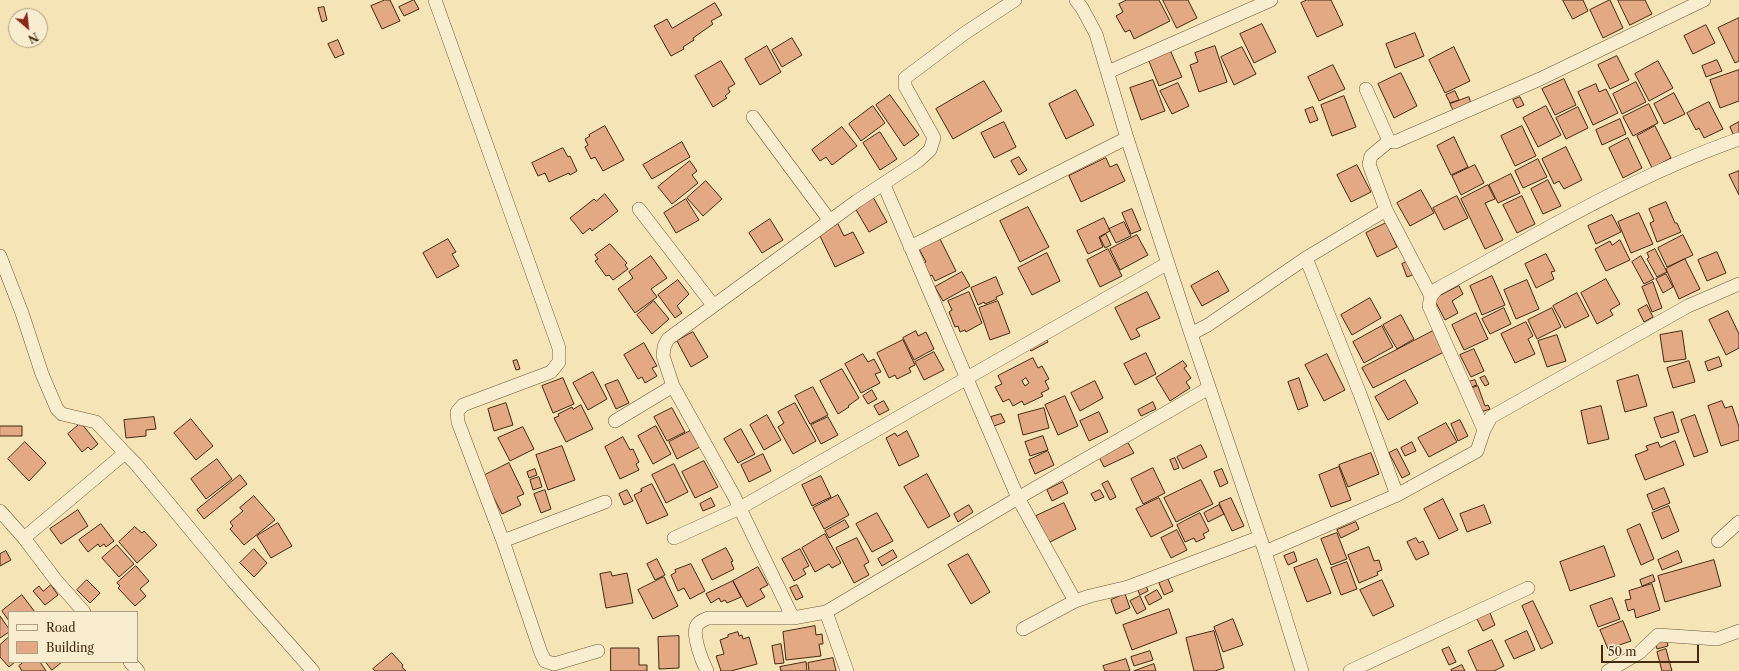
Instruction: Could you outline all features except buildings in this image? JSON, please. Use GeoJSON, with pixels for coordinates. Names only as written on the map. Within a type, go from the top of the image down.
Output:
{"type":"FeatureCollection","features":[{"type":"Feature","properties":{"kind":"street"},"geometry":{"type":"LineString","coordinates":[[435,0],[559,348],[559,362],[550,372],[463,405],[457,412],[458,422],[503,541],[545,661],[554,664],[598,651]]}},
{"type":"Feature","properties":{"kind":"street"},"geometry":{"type":"LineString","coordinates":[[793,618],[740,508],[673,386],[663,356],[664,347],[668,339],[713,305],[830,221],[918,161],[930,150],[934,138],[905,86],[905,78],[965,33],[1015,0]]}},
{"type":"Feature","properties":{"kind":"street"},"geometry":{"type":"LineString","coordinates":[[1076,0],[1096,34],[1127,138],[1191,334],[1265,552],[1302,671]]}},
{"type":"Feature","properties":{"kind":"street"},"geometry":{"type":"LineString","coordinates":[[1108,72],[1271,0]]}},
{"type":"Feature","properties":{"kind":"street"},"geometry":{"type":"LineString","coordinates":[[1484,430],[1429,306],[1430,296],[1386,210],[1369,164],[1371,156],[1389,141],[1395,142],[1540,79],[1704,0]]}},
{"type":"Feature","properties":{"kind":"street"},"geometry":{"type":"LineString","coordinates":[[1366,89],[1389,141]]}},
{"type":"Feature","properties":{"kind":"street"},"geometry":{"type":"LineString","coordinates":[[753,117],[830,221]]}},
{"type":"Feature","properties":{"kind":"street"},"geometry":{"type":"LineString","coordinates":[[910,247],[1127,138]]}},
{"type":"Feature","properties":{"kind":"street"},"geometry":{"type":"LineString","coordinates":[[1430,296],[1437,289],[1609,194],[1708,150],[1739,139]]}},
{"type":"Feature","properties":{"kind":"street"},"geometry":{"type":"LineString","coordinates":[[884,185],[965,378],[1018,498],[1075,601]]}},
{"type":"Feature","properties":{"kind":"street"},"geometry":{"type":"LineString","coordinates":[[639,209],[713,305]]}},
{"type":"Feature","properties":{"kind":"street"},"geometry":{"type":"LineString","coordinates":[[1191,334],[1208,325],[1306,258],[1386,210]]}},
{"type":"Feature","properties":{"kind":"street"},"geometry":{"type":"LineString","coordinates":[[0,256],[22,313],[42,374],[57,409],[62,414],[96,422],[125,453],[233,581],[313,671]]}},
{"type":"Feature","properties":{"kind":"street"},"geometry":{"type":"LineString","coordinates":[[1306,258],[1360,394],[1397,495]]}},
{"type":"Feature","properties":{"kind":"street"},"geometry":{"type":"LineString","coordinates":[[674,538],[740,508],[1168,263]]}},
{"type":"Feature","properties":{"kind":"street"},"geometry":{"type":"LineString","coordinates":[[1265,552],[1397,495],[1477,451],[1484,430],[1492,417],[1688,306],[1739,284]]}},
{"type":"Feature","properties":{"kind":"street"},"geometry":{"type":"LineString","coordinates":[[615,421],[673,386]]}},
{"type":"Feature","properties":{"kind":"street"},"geometry":{"type":"LineString","coordinates":[[707,671],[696,636],[696,627],[701,620],[708,618],[793,618],[826,612],[1018,498],[1209,388]]}},
{"type":"Feature","properties":{"kind":"street"},"geometry":{"type":"LineString","coordinates":[[24,538],[125,453]]}},
{"type":"Feature","properties":{"kind":"street"},"geometry":{"type":"LineString","coordinates":[[503,541],[605,502]]}},
{"type":"Feature","properties":{"kind":"street"},"geometry":{"type":"LineString","coordinates":[[0,510],[24,538],[55,580],[83,611]]}},
{"type":"Feature","properties":{"kind":"street"},"geometry":{"type":"LineString","coordinates":[[1718,541],[1739,522]]}},
{"type":"Feature","properties":{"kind":"street"},"geometry":{"type":"LineString","coordinates":[[1023,629],[1075,601],[1148,580],[1260,537]]}},
{"type":"Feature","properties":{"kind":"street"},"geometry":{"type":"LineString","coordinates":[[1350,671],[1528,588]]}},
{"type":"Feature","properties":{"kind":"street"},"geometry":{"type":"LineString","coordinates":[[826,612],[848,671]]}},
{"type":"Feature","properties":{"kind":"street"},"geometry":{"type":"LineString","coordinates":[[1608,671],[1639,653],[1658,635],[1717,640],[1739,631]]}},
{"type":"Feature","properties":{"kind":"street"},"geometry":{"type":"LineString","coordinates":[[131,663],[138,671]]}}]}
